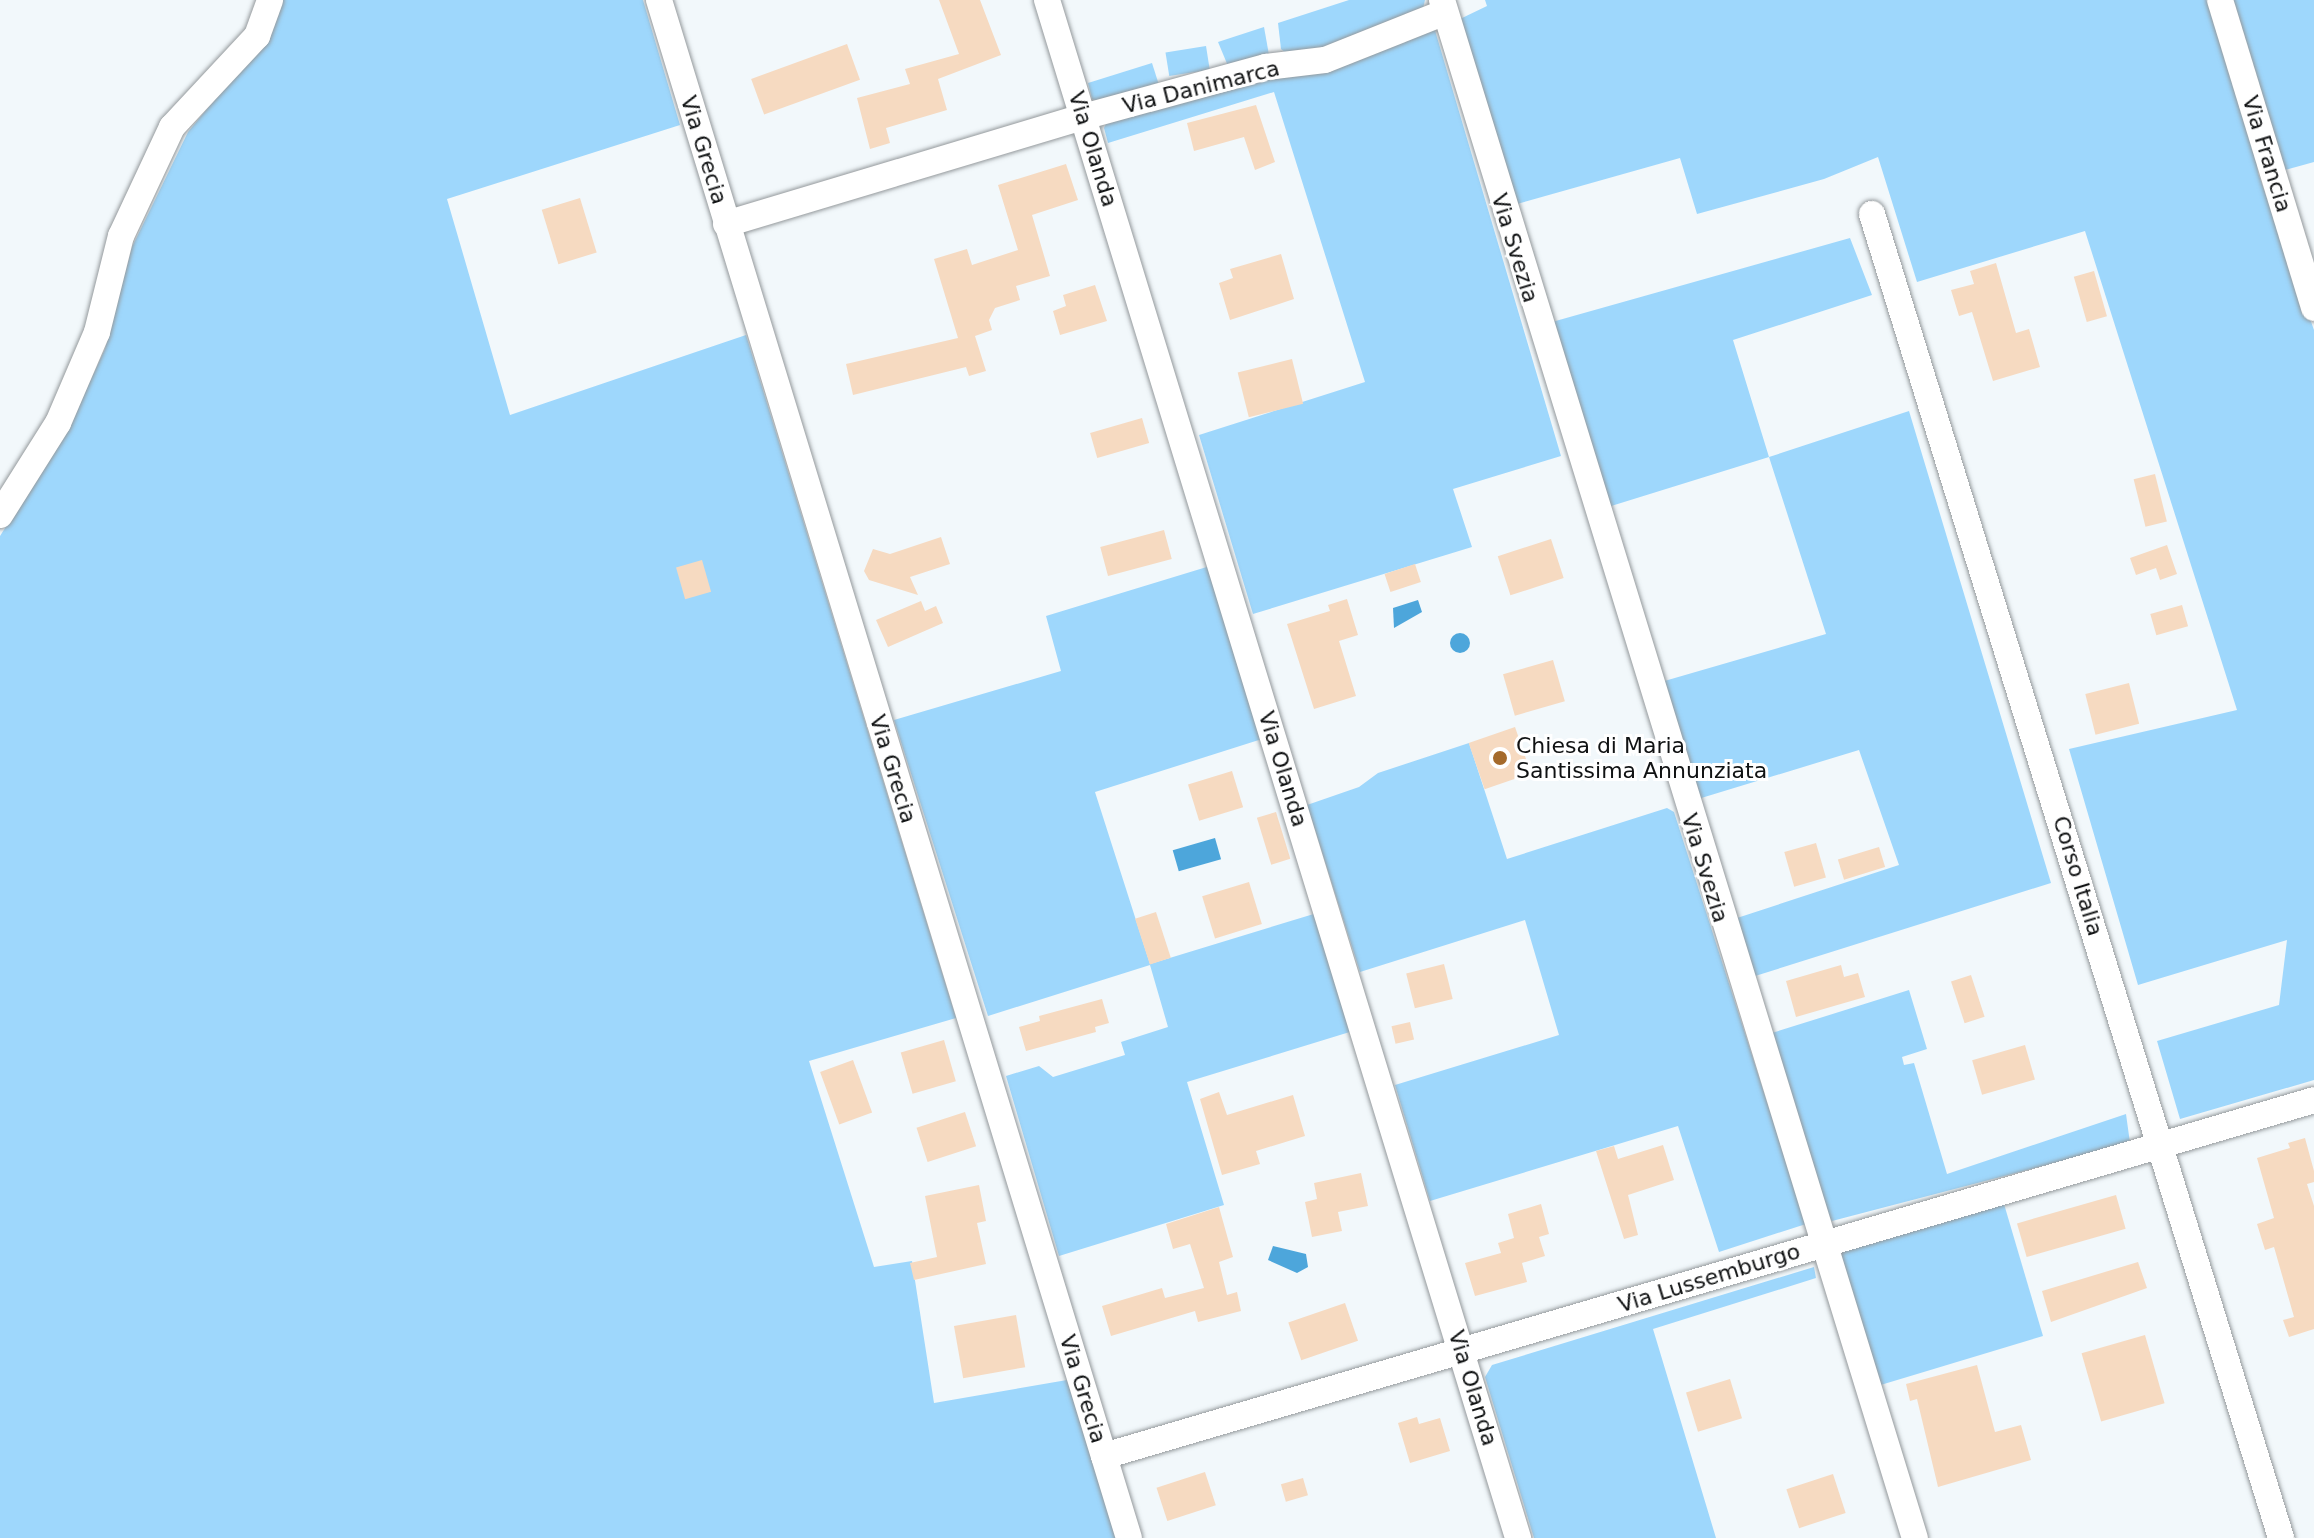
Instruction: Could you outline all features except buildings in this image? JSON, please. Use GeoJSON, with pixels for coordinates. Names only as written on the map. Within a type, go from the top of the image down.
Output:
{"type":"FeatureCollection","features":[{"type":"Feature","properties":{"kind":"street"},"geometry":{"type":"LineString","coordinates":[[0,515],[58,423],[97,332],[121,236],[172,127],[257,36],[270,0]]}},
{"type":"Feature","properties":{"kind":"street","name":"Via Grecia"},"geometry":{"type":"LineString","coordinates":[[659,0],[1129,1538]]}},
{"type":"Feature","properties":{"kind":"street","name":"Via Olanda"},"geometry":{"type":"LineString","coordinates":[[1047,0],[1518,1538]]}},
{"type":"Feature","properties":{"kind":"street","name":"Via Francia"},"geometry":{"type":"LineString","coordinates":[[2220,0],[2314,308]]}},
{"type":"Feature","properties":{"kind":"street","name":"Via Danimarca"},"geometry":{"type":"LineString","coordinates":[[726,224],[1083,117],[1266,67],[1325,60],[1442,6]]}},
{"type":"Feature","properties":{"kind":"street","name":"Via Svezia"},"geometry":{"type":"LineString","coordinates":[[1442,6],[1820,1244],[1915,1538]]}},
{"type":"Feature","properties":{"kind":"street","name":"Corso Italia"},"geometry":{"type":"LineString","coordinates":[[1872,214],[2281,1538]]}},
{"type":"Feature","properties":{"kind":"street","name":"Via Lussemburgo"},"geometry":{"type":"LineString","coordinates":[[1104,1456],[2314,1100]]}},
{"type":"Feature","properties":{"kind":"shaded area"},"geometry":{"type":"Polygon","coordinates":[[[278,0],[643,0],[680,125],[447,199],[510,415],[746,335],[956,1018],[809,1061],[874,1267],[912,1261],[934,1403],[1067,1380],[1116,1538],[0,1538],[0,536],[67,431],[105,349],[132,247],[188,132],[263,41],[278,0]]]}},
{"type":"Feature","properties":{"kind":"shaded area"},"geometry":{"type":"Polygon","coordinates":[[[1349,0],[1425,0],[1423,9],[1363,41],[1287,54],[1281,49],[1278,23],[1349,0]]]}},
{"type":"Feature","properties":{"kind":"shaded area"},"geometry":{"type":"Polygon","coordinates":[[[1485,0],[2212,0],[2256,151],[2258,173],[2314,330],[2314,1080],[2180,1119],[2157,1041],[2279,1005],[2287,940],[2138,985],[2069,749],[2237,710],[2085,231],[1917,282],[1878,157],[1824,179],[1697,214],[1680,158],[1517,204],[1460,19],[1487,6],[1485,0]]]}},
{"type":"Feature","properties":{"kind":"shaded area"},"geometry":{"type":"Polygon","coordinates":[[[2228,0],[2314,0],[2314,162],[2281,171],[2228,0]]]}},
{"type":"Feature","properties":{"kind":"shaded area"},"geometry":{"type":"Polygon","coordinates":[[[1264,27],[1269,55],[1228,66],[1218,42],[1264,27]]]}},
{"type":"Feature","properties":{"kind":"shaded area"},"geometry":{"type":"Polygon","coordinates":[[[1434,27],[1561,456],[1453,489],[1472,547],[1253,614],[1199,435],[1365,382],[1274,92],[1108,143],[1104,128],[1107,121],[1434,27]]]}},
{"type":"Feature","properties":{"kind":"shaded area"},"geometry":{"type":"Polygon","coordinates":[[[1206,46],[1210,70],[1169,76],[1166,52],[1206,46]]]}},
{"type":"Feature","properties":{"kind":"shaded area"},"geometry":{"type":"Polygon","coordinates":[[[1152,63],[1159,85],[1100,102],[1092,99],[1088,83],[1152,63]]]}},
{"type":"Feature","properties":{"kind":"shaded area"},"geometry":{"type":"Polygon","coordinates":[[[1850,238],[1872,295],[1733,340],[1769,457],[1608,507],[1552,322],[1850,238]]]}},
{"type":"Feature","properties":{"kind":"shaded area"},"geometry":{"type":"Polygon","coordinates":[[[1909,411],[2051,883],[1752,977],[1734,919],[1899,865],[1859,750],[1698,799],[1661,682],[1826,634],[1769,457],[1909,411]]]}},
{"type":"Feature","properties":{"kind":"shaded area"},"geometry":{"type":"Polygon","coordinates":[[[1210,566],[1262,739],[1095,792],[1150,964],[1317,913],[1353,1031],[1187,1082],[1224,1205],[1059,1256],[1006,1076],[1039,1066],[1053,1077],[1125,1055],[1121,1042],[1168,1027],[1150,965],[988,1016],[894,720],[1061,671],[1046,616],[1210,566]]]}},
{"type":"Feature","properties":{"kind":"shaded area"},"geometry":{"type":"Polygon","coordinates":[[[1418,600],[1422,612],[1394,628],[1393,608],[1418,600]]]}},
{"type":"Feature","properties":{"kind":"shaded area"},"geometry":{"type":"Polygon","coordinates":[[[1460,633],[1467,636],[1470,643],[1467,650],[1460,653],[1453,650],[1450,643],[1453,636],[1460,633]]]}},
{"type":"Feature","properties":{"kind":"shaded area"},"geometry":{"type":"Polygon","coordinates":[[[1469,743],[1507,859],[1667,808],[1674,812],[1806,1224],[1719,1252],[1678,1126],[1430,1201],[1395,1085],[1559,1035],[1525,920],[1360,972],[1307,805],[1359,787],[1378,773],[1469,743]]]}},
{"type":"Feature","properties":{"kind":"shaded area"},"geometry":{"type":"Polygon","coordinates":[[[1215,838],[1221,859],[1179,871],[1173,850],[1215,838]]]}},
{"type":"Feature","properties":{"kind":"shaded area"},"geometry":{"type":"Polygon","coordinates":[[[1909,990],[1927,1049],[1902,1057],[1904,1065],[1914,1063],[1947,1174],[2126,1114],[2130,1143],[1832,1221],[1825,1214],[1772,1033],[1909,990]]]}},
{"type":"Feature","properties":{"kind":"shaded area"},"geometry":{"type":"Polygon","coordinates":[[[2004,1204],[2043,1336],[1874,1387],[1840,1256],[1843,1251],[2004,1204]]]}},
{"type":"Feature","properties":{"kind":"shaded area"},"geometry":{"type":"Polygon","coordinates":[[[1273,1246],[1306,1254],[1308,1267],[1297,1273],[1268,1260],[1273,1246]]]}},
{"type":"Feature","properties":{"kind":"shaded area"},"geometry":{"type":"Polygon","coordinates":[[[1814,1267],[1816,1278],[1653,1329],[1716,1538],[1534,1538],[1485,1377],[1492,1365],[1814,1267]]]}},
{"type":"Feature","properties":{"kind":"place","name":"Chiesa di Maria Santissima Annunziata"},"geometry":{"type":"Point","coordinates":[1500,758]}}]}
